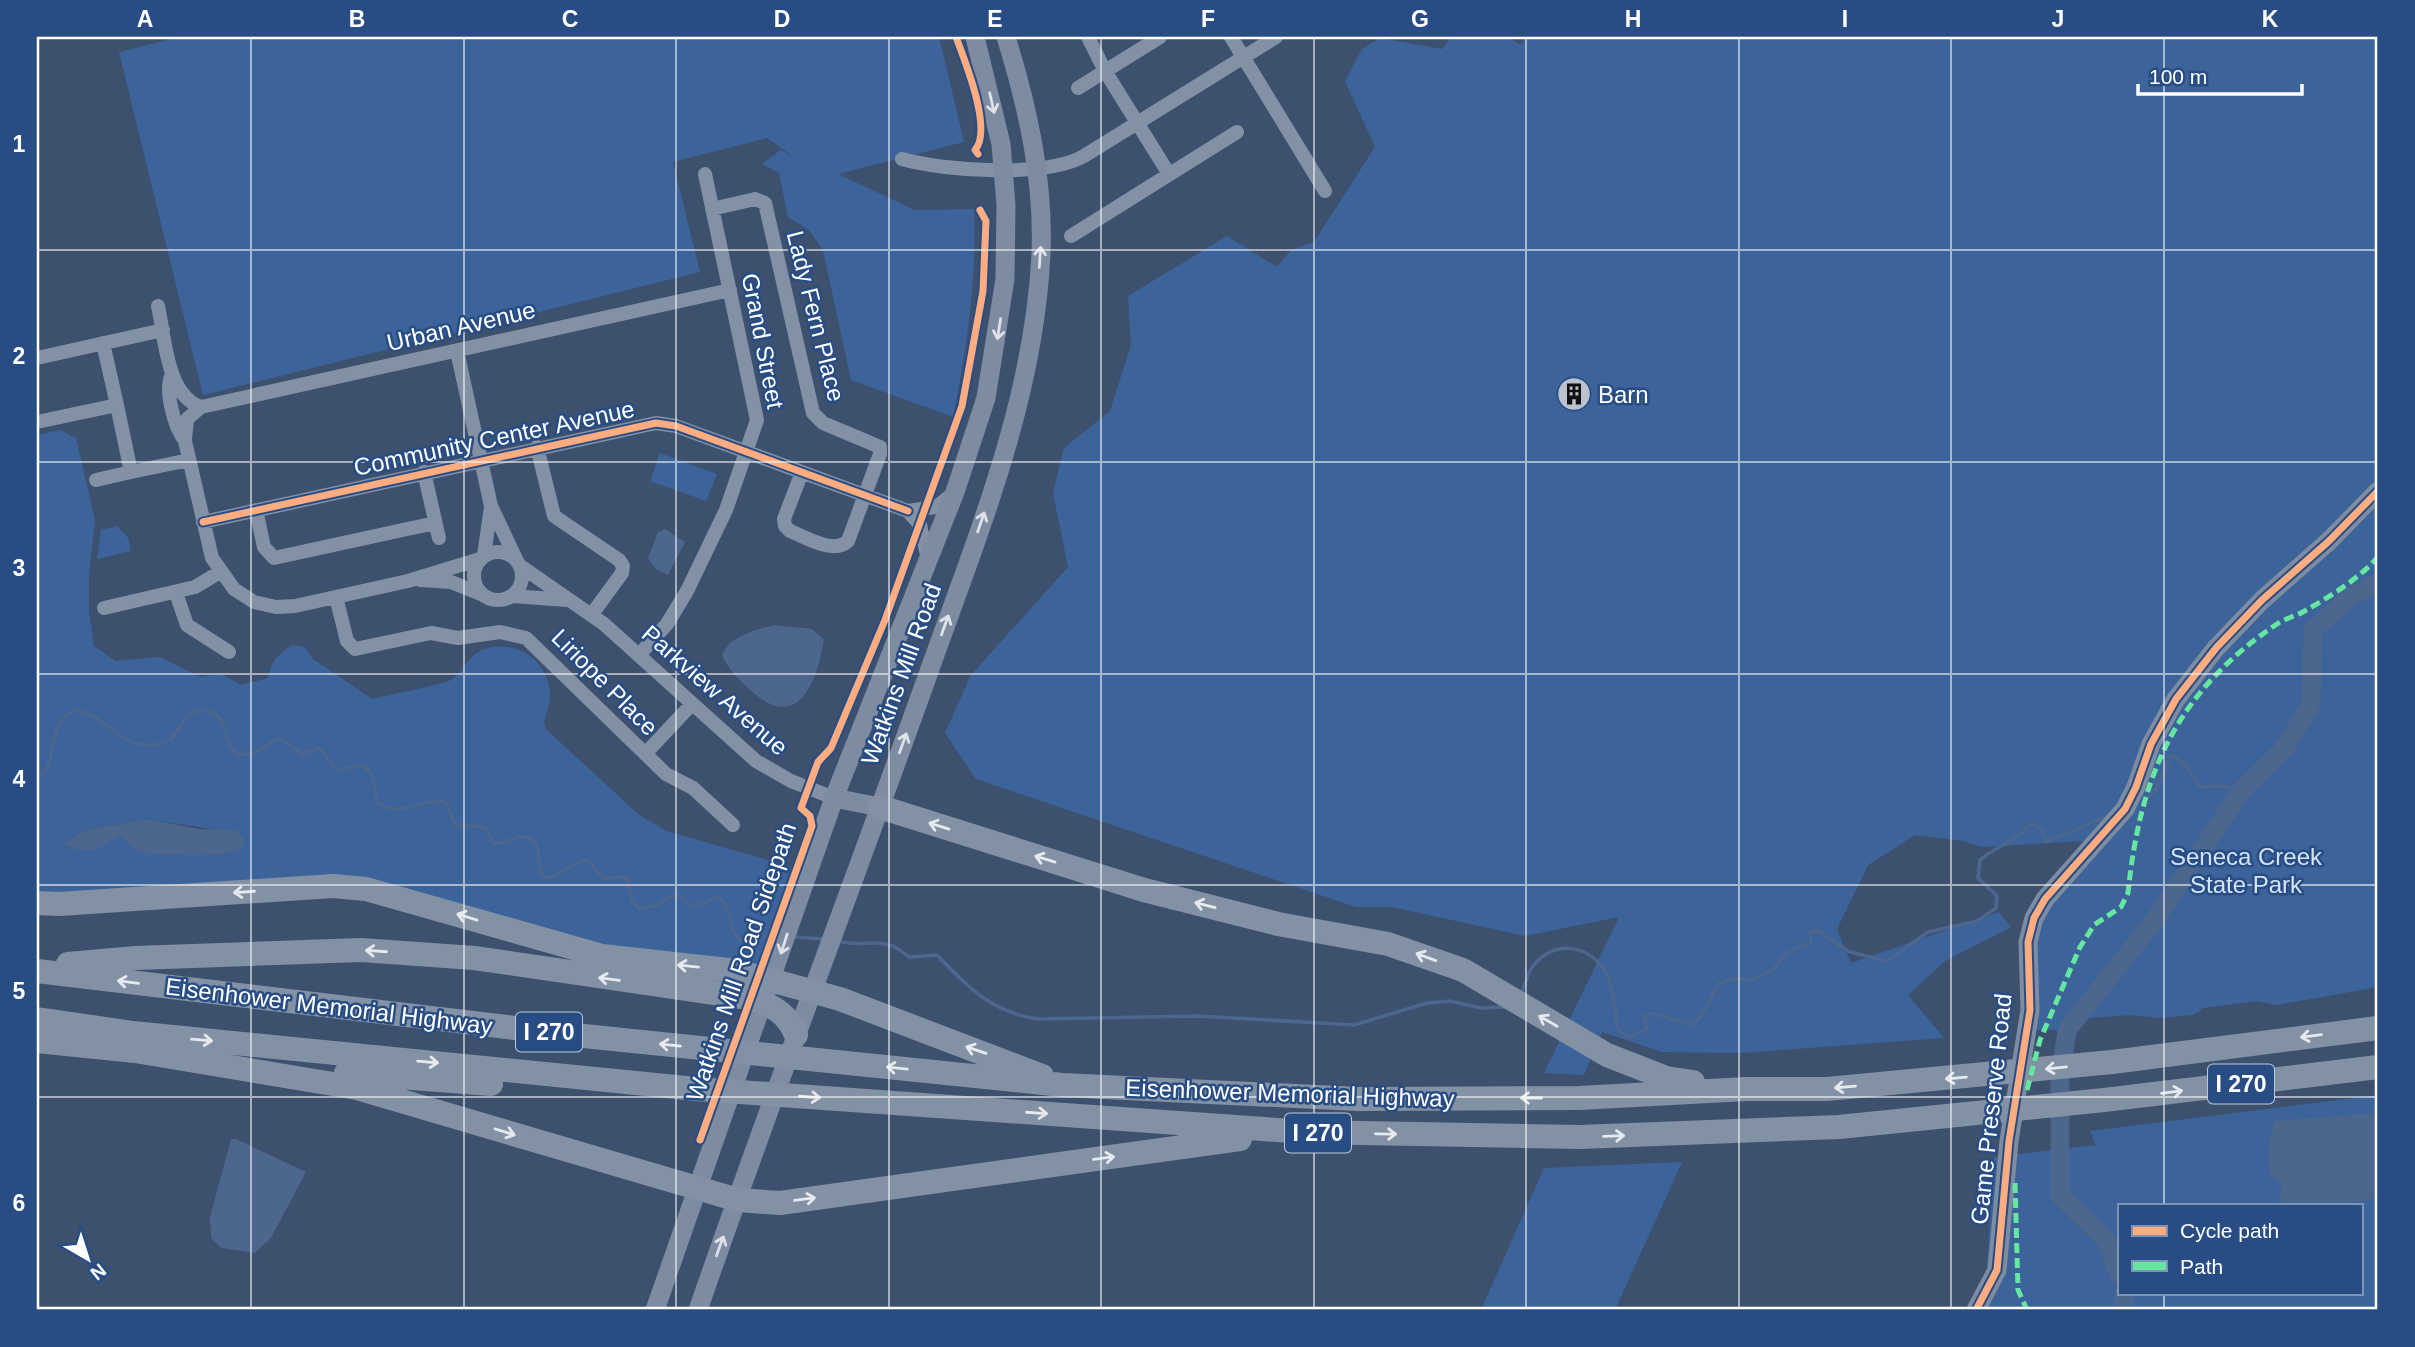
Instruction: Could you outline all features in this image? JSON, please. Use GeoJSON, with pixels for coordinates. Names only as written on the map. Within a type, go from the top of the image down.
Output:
{"type":"FeatureCollection","features":[{"type":"Feature","properties":{"kind":"highway"},"geometry":{"type":"LineString","coordinates":[[880,807],[1144,890],[1278,924],[1388,944],[1463,970],[1607,1055],[1666,1078],[1746,1089]]}},
{"type":"Feature","properties":{"kind":"highway"},"geometry":{"type":"LineString","coordinates":[[37,903],[59,904],[332,886],[366,889],[592,954],[737,971],[840,999],[1015,1063],[1062,1085]]}},
{"type":"Feature","properties":{"kind":"highway"},"geometry":{"type":"LineString","coordinates":[[37,969],[136,958],[361,950],[474,958],[757,1000],[791,1021],[796,1035]]}},
{"type":"Feature","properties":{"kind":"highway","name":"Eisenhower Memorial Highway"},"geometry":{"type":"LineString","coordinates":[[37,969],[574,1035],[1062,1085],[1358,1099],[1580,1098],[1746,1089],[1827,1089],[2112,1062],[2378,1028]]}},
{"type":"Feature","properties":{"kind":"highway","name":"I 270"},"geometry":{"type":"LineString","coordinates":[[37,1019],[133,1033],[696,1089],[1306,1132],[1580,1137],[1839,1127],[2104,1100],[2378,1067]]}},
{"type":"Feature","properties":{"kind":"highway","name":"I 270"},"geometry":{"type":"LineString","coordinates":[[37,1041],[212,1063],[603,1092],[645,1083]]}},
{"type":"Feature","properties":{"kind":"highway"},"geometry":{"type":"LineString","coordinates":[[212,1063],[357,1088],[737,1200],[780,1203],[1227,1140],[1306,1132]]}},
{"type":"Feature","properties":{"kind":"main road","name":"Watkins Mill Road"},"geometry":{"type":"LineString","coordinates":[[655,1310],[714,1140],[757,1000],[956,492],[986,398],[1001,316],[1006,256],[1004,169],[992,104],[975,37]]}},
{"type":"Feature","properties":{"kind":"main road","name":"Watkins Mill Road"},"geometry":{"type":"LineString","coordinates":[[698,1310],[880,807],[1015,421],[1031,342],[1041,255],[1037,168],[1006,37]]}},
{"type":"Feature","properties":{"kind":"main road","name":"Game Preserve Road"},"geometry":{"type":"LineString","coordinates":[[1976,1310],[1997,1270],[2009,1141],[2030,1010],[2028,942],[2034,918],[2045,899],[2125,809],[2151,744],[2176,699],[2216,648],[2262,600],[2329,541],[2378,491]]}},
{"type":"Feature","properties":{"kind":"main road"},"geometry":{"type":"LineString","coordinates":[[834,798],[880,807]]}},
{"type":"Feature","properties":{"kind":"street"},"geometry":{"type":"LineString","coordinates":[[1088,37],[1105,71],[1169,174]]}},
{"type":"Feature","properties":{"kind":"street"},"geometry":{"type":"LineString","coordinates":[[1077,88],[1160,37]]}},
{"type":"Feature","properties":{"kind":"street"},"geometry":{"type":"LineString","coordinates":[[1231,37],[1325,191]]}},
{"type":"Feature","properties":{"kind":"street"},"geometry":{"type":"LineString","coordinates":[[902,159],[927,166],[1004,169],[1037,168],[1078,159],[1276,37]]}},
{"type":"Feature","properties":{"kind":"street"},"geometry":{"type":"LineString","coordinates":[[1071,236],[1237,132]]}},
{"type":"Feature","properties":{"kind":"street","name":"Grand Street"},"geometry":{"type":"LineString","coordinates":[[639,655],[667,624],[680,603],[719,525],[756,426],[757,413],[705,174]]}},
{"type":"Feature","properties":{"kind":"street","name":"Lady Fern Place"},"geometry":{"type":"LineString","coordinates":[[712,209],[755,199],[766,206],[813,413],[823,423],[874,442],[881,450],[865,495]]}},
{"type":"Feature","properties":{"kind":"street","name":"Urban Avenue"},"geometry":{"type":"LineString","coordinates":[[201,407],[730,290]]}},
{"type":"Feature","properties":{"kind":"street"},"geometry":{"type":"LineString","coordinates":[[158,306],[173,372],[184,397],[201,407],[185,424],[185,441],[208,547],[220,572],[239,594],[265,606],[286,607],[408,581],[504,552],[517,562]]}},
{"type":"Feature","properties":{"kind":"street"},"geometry":{"type":"LineString","coordinates":[[37,358],[163,330]]}},
{"type":"Feature","properties":{"kind":"street"},"geometry":{"type":"LineString","coordinates":[[103,343],[131,472]]}},
{"type":"Feature","properties":{"kind":"street"},"geometry":{"type":"LineString","coordinates":[[408,581],[451,582],[493,600],[512,596],[520,585],[517,562],[491,506],[457,351]]}},
{"type":"Feature","properties":{"kind":"street"},"geometry":{"type":"LineString","coordinates":[[173,372],[169,388],[178,428],[185,441]]}},
{"type":"Feature","properties":{"kind":"street"},"geometry":{"type":"LineString","coordinates":[[37,422],[117,405]]}},
{"type":"Feature","properties":{"kind":"street","name":"Community Center Avenue"},"geometry":{"type":"LineString","coordinates":[[203,522],[656,423],[676,426],[908,511]]}},
{"type":"Feature","properties":{"kind":"street"},"geometry":{"type":"LineString","coordinates":[[537,447],[554,516],[623,566],[622,573],[592,614]]}},
{"type":"Feature","properties":{"kind":"street"},"geometry":{"type":"LineString","coordinates":[[96,480],[189,460]]}},
{"type":"Feature","properties":{"kind":"street"},"geometry":{"type":"LineString","coordinates":[[424,472],[439,538]]}},
{"type":"Feature","properties":{"kind":"street"},"geometry":{"type":"LineString","coordinates":[[802,472],[785,519],[790,531],[834,547],[842,547],[848,541],[865,495]]}},
{"type":"Feature","properties":{"kind":"street"},"geometry":{"type":"LineString","coordinates":[[908,511],[936,507],[956,492]]}},
{"type":"Feature","properties":{"kind":"street"},"geometry":{"type":"LineString","coordinates":[[481,594],[473,577],[482,557],[491,506]]}},
{"type":"Feature","properties":{"kind":"street"},"geometry":{"type":"LineString","coordinates":[[256,510],[264,547],[274,558],[435,523]]}},
{"type":"Feature","properties":{"kind":"street"},"geometry":{"type":"LineString","coordinates":[[908,511],[920,525],[929,561]]}},
{"type":"Feature","properties":{"kind":"street","name":"Parkview Avenue"},"geometry":{"type":"LineString","coordinates":[[517,562],[592,614],[756,761],[791,781],[834,798]]}},
{"type":"Feature","properties":{"kind":"street"},"geometry":{"type":"LineString","coordinates":[[104,608],[176,593],[202,584],[220,572]]}},
{"type":"Feature","properties":{"kind":"street"},"geometry":{"type":"LineString","coordinates":[[176,593],[187,625],[229,652]]}},
{"type":"Feature","properties":{"kind":"street","name":"Parkview Avenue"},"geometry":{"type":"LineString","coordinates":[[512,596],[548,597],[575,602]]}},
{"type":"Feature","properties":{"kind":"street","name":"Liriope Place"},"geometry":{"type":"LineString","coordinates":[[336,597],[347,641],[355,649],[431,633],[458,638],[500,632],[526,638],[645,754],[672,778],[693,788],[717,820],[733,825]]}},
{"type":"Feature","properties":{"kind":"street"},"geometry":{"type":"LineString","coordinates":[[645,754],[692,704]]}},
{"type":"Feature","properties":{"kind":"green space"},"geometry":{"type":"Polygon","coordinates":[[[180,37],[939,37],[964,142],[838,174],[915,210],[974,209],[970,313],[953,417],[851,380],[823,250],[809,230],[788,217],[779,173],[762,164],[781,150],[794,157],[767,138],[673,162],[700,272],[203,395],[119,52],[180,37]]]}},
{"type":"Feature","properties":{"kind":"green space","name":"Seneca Creek State Park"},"geometry":{"type":"Polygon","coordinates":[[[1452,37],[1509,37],[1520,45],[1527,37],[2378,37],[2378,987],[2276,1005],[2256,1001],[2203,1008],[2193,1015],[2159,1018],[2131,1015],[2076,1019],[2067,1030],[2034,1030],[2036,959],[2041,924],[2056,893],[2103,840],[1981,847],[1964,841],[1915,835],[1868,865],[1837,929],[1851,963],[1999,912],[2011,927],[1945,961],[1908,995],[1944,1038],[1741,1053],[1662,1052],[1602,1032],[1584,1075],[1544,1073],[1619,917],[1525,936],[1392,907],[1356,907],[976,779],[945,733],[971,675],[1068,567],[1053,493],[1064,448],[1110,411],[1131,345],[1128,296],[1227,236],[1277,267],[1291,250],[1314,242],[1375,147],[1345,81],[1362,49],[1380,38],[1442,49],[1452,37]]]}},
{"type":"Feature","properties":{"kind":"green space"},"geometry":{"type":"Polygon","coordinates":[[[60,430],[76,438],[95,520],[89,575],[89,611],[94,646],[115,661],[160,657],[200,677],[221,674],[241,685],[268,678],[276,658],[293,645],[305,647],[313,659],[372,699],[446,682],[456,676],[472,657],[482,650],[494,647],[516,649],[535,660],[547,679],[550,695],[544,723],[547,730],[638,814],[666,831],[792,867],[756,969],[613,952],[398,890],[37,897],[37,435],[60,430]],[[147,819],[86,830],[64,842],[69,847],[117,834],[192,854],[226,854],[212,829],[147,819]]]}},
{"type":"Feature","properties":{"kind":"green space"},"geometry":{"type":"Polygon","coordinates":[[[660,453],[717,474],[706,501],[650,481],[660,453]]]}},
{"type":"Feature","properties":{"kind":"green space"},"geometry":{"type":"Polygon","coordinates":[[[117,526],[128,538],[131,551],[97,559],[101,530],[117,526]]]}},
{"type":"Feature","properties":{"kind":"green space"},"geometry":{"type":"Polygon","coordinates":[[[2378,1095],[2378,1310],[1968,1310],[1986,1281],[1994,1157],[2096,1145],[2090,1131],[2378,1095]]]}},
{"type":"Feature","properties":{"kind":"green space"},"geometry":{"type":"Polygon","coordinates":[[[1682,1162],[1615,1310],[1481,1310],[1544,1168],[1682,1162]]]}},
{"type":"Feature","properties":{"kind":"shaded area"},"geometry":{"type":"Polygon","coordinates":[[[665,529],[685,542],[668,575],[657,570],[648,558],[658,532],[665,529]]]}},
{"type":"Feature","properties":{"kind":"shaded area"},"geometry":{"type":"Polygon","coordinates":[[[775,625],[812,629],[824,640],[816,673],[802,698],[792,705],[780,707],[766,702],[749,689],[737,678],[722,655],[737,638],[775,625]]]}},
{"type":"Feature","properties":{"kind":"shaded area"},"geometry":{"type":"Polygon","coordinates":[[[147,819],[199,829],[237,830],[244,840],[244,845],[226,853],[194,855],[138,852],[119,835],[97,850],[78,850],[65,845],[64,842],[86,830],[147,819]]]}},
{"type":"Feature","properties":{"kind":"shaded area"},"geometry":{"type":"Polygon","coordinates":[[[2378,1113],[2378,1198],[2346,1204],[2286,1204],[2278,1201],[2283,1185],[2269,1173],[2269,1141],[2274,1121],[2378,1113]]]}},
{"type":"Feature","properties":{"kind":"shaded area"},"geometry":{"type":"Polygon","coordinates":[[[231,1139],[306,1172],[271,1238],[255,1253],[221,1248],[211,1238],[210,1217],[231,1139]]]}},
{"type":"Feature","properties":{"kind":"waterway"},"geometry":{"type":"LineString","coordinates":[[2118,1271],[2106,1240],[2060,1195],[2060,1079],[2067,1030],[2154,921],[2242,790],[2284,749],[2311,704],[2313,630],[2349,598],[2378,582]]}},
{"type":"Feature","properties":{"kind":"waterway"},"geometry":{"type":"LineString","coordinates":[[37,777],[49,764],[58,727],[74,710],[100,720],[120,735],[141,745],[154,745],[171,740],[190,714],[208,711],[220,719],[233,751],[239,755],[256,752],[279,738],[302,754],[319,748],[337,770],[355,766],[366,768],[372,776],[378,803],[386,807],[402,809],[442,801],[447,804],[455,825],[485,827],[493,843],[527,837],[537,848],[544,877],[556,875],[578,863],[589,861],[603,878],[626,877],[632,900],[639,909],[657,905],[673,895],[682,897],[692,907],[718,897],[723,901],[734,932],[741,940],[778,935]]}},
{"type":"Feature","properties":{"kind":"waterway"},"geometry":{"type":"LineString","coordinates":[[2148,797],[2155,791],[2171,755],[2185,764],[2200,787],[2222,786],[2242,790]]}},
{"type":"Feature","properties":{"kind":"waterway"},"geometry":{"type":"LineString","coordinates":[[1520,994],[1531,969],[1539,959],[1549,952],[1571,949],[1582,951],[1601,966],[1608,977],[1618,1030],[1629,1037],[1648,1028],[1644,1017],[1651,1013],[1691,1025],[1700,1018],[1719,983],[1735,978],[1750,980],[1773,970],[1786,953],[1811,942],[1810,932],[1816,930],[1850,952],[1887,961],[1928,932],[1977,921],[1996,908],[1997,896],[1978,878],[1980,860],[2019,835],[2030,824],[2041,828],[2047,842],[2107,816]]}},
{"type":"Feature","properties":{"kind":"waterway"},"geometry":{"type":"LineString","coordinates":[[793,937],[823,939]]}},
{"type":"Feature","properties":{"kind":"waterway"},"geometry":{"type":"LineString","coordinates":[[837,941],[891,945],[909,957],[937,955],[970,988],[994,1005],[1038,1019],[1199,1016],[1354,1025],[1427,1003],[1450,1001],[1481,1008],[1504,1007]]}},
{"type":"Feature","properties":{"kind":"waterway"},"geometry":{"type":"LineString","coordinates":[[2124,1294],[2124,1310]]}},
{"type":"Feature","properties":{"kind":"marked path"},"geometry":{"type":"LineString","coordinates":[[2027,1090],[2040,1040],[2080,947],[2094,925],[2121,907],[2128,893],[2142,811],[2154,774],[2169,740],[2189,708],[2213,678],[2242,650],[2280,622],[2301,613],[2342,588],[2378,557]]}},
{"type":"Feature","properties":{"kind":"marked path"},"geometry":{"type":"LineString","coordinates":[[2015,1183],[2018,1290],[2027,1310]]}},
{"type":"Feature","properties":{"kind":"cycle path"},"geometry":{"type":"LineString","coordinates":[[956,37],[976,95],[981,127],[980,140],[975,150],[978,154]]}},
{"type":"Feature","properties":{"kind":"cycle path","name":"Watkins Mill Road Sidepath"},"geometry":{"type":"LineString","coordinates":[[700,1140],[812,826],[810,816],[801,808],[818,762],[831,748],[885,620],[962,406],[983,291],[986,221],[980,210]]}},
{"type":"Feature","properties":{"kind":"cycle path"},"geometry":{"type":"LineString","coordinates":[[203,522],[656,423],[676,426],[908,511]]}},
{"type":"Feature","properties":{"kind":"cycle path"},"geometry":{"type":"LineString","coordinates":[[1976,1310],[1997,1270],[2009,1141],[2030,1010],[2028,942],[2034,918],[2045,899],[2125,809],[2151,744],[2176,699],[2216,648],[2262,600],[2329,541],[2378,491]]}},
{"type":"Feature","properties":{"kind":"place","name":"Barn"},"geometry":{"type":"Point","coordinates":[1574,394]}}]}
